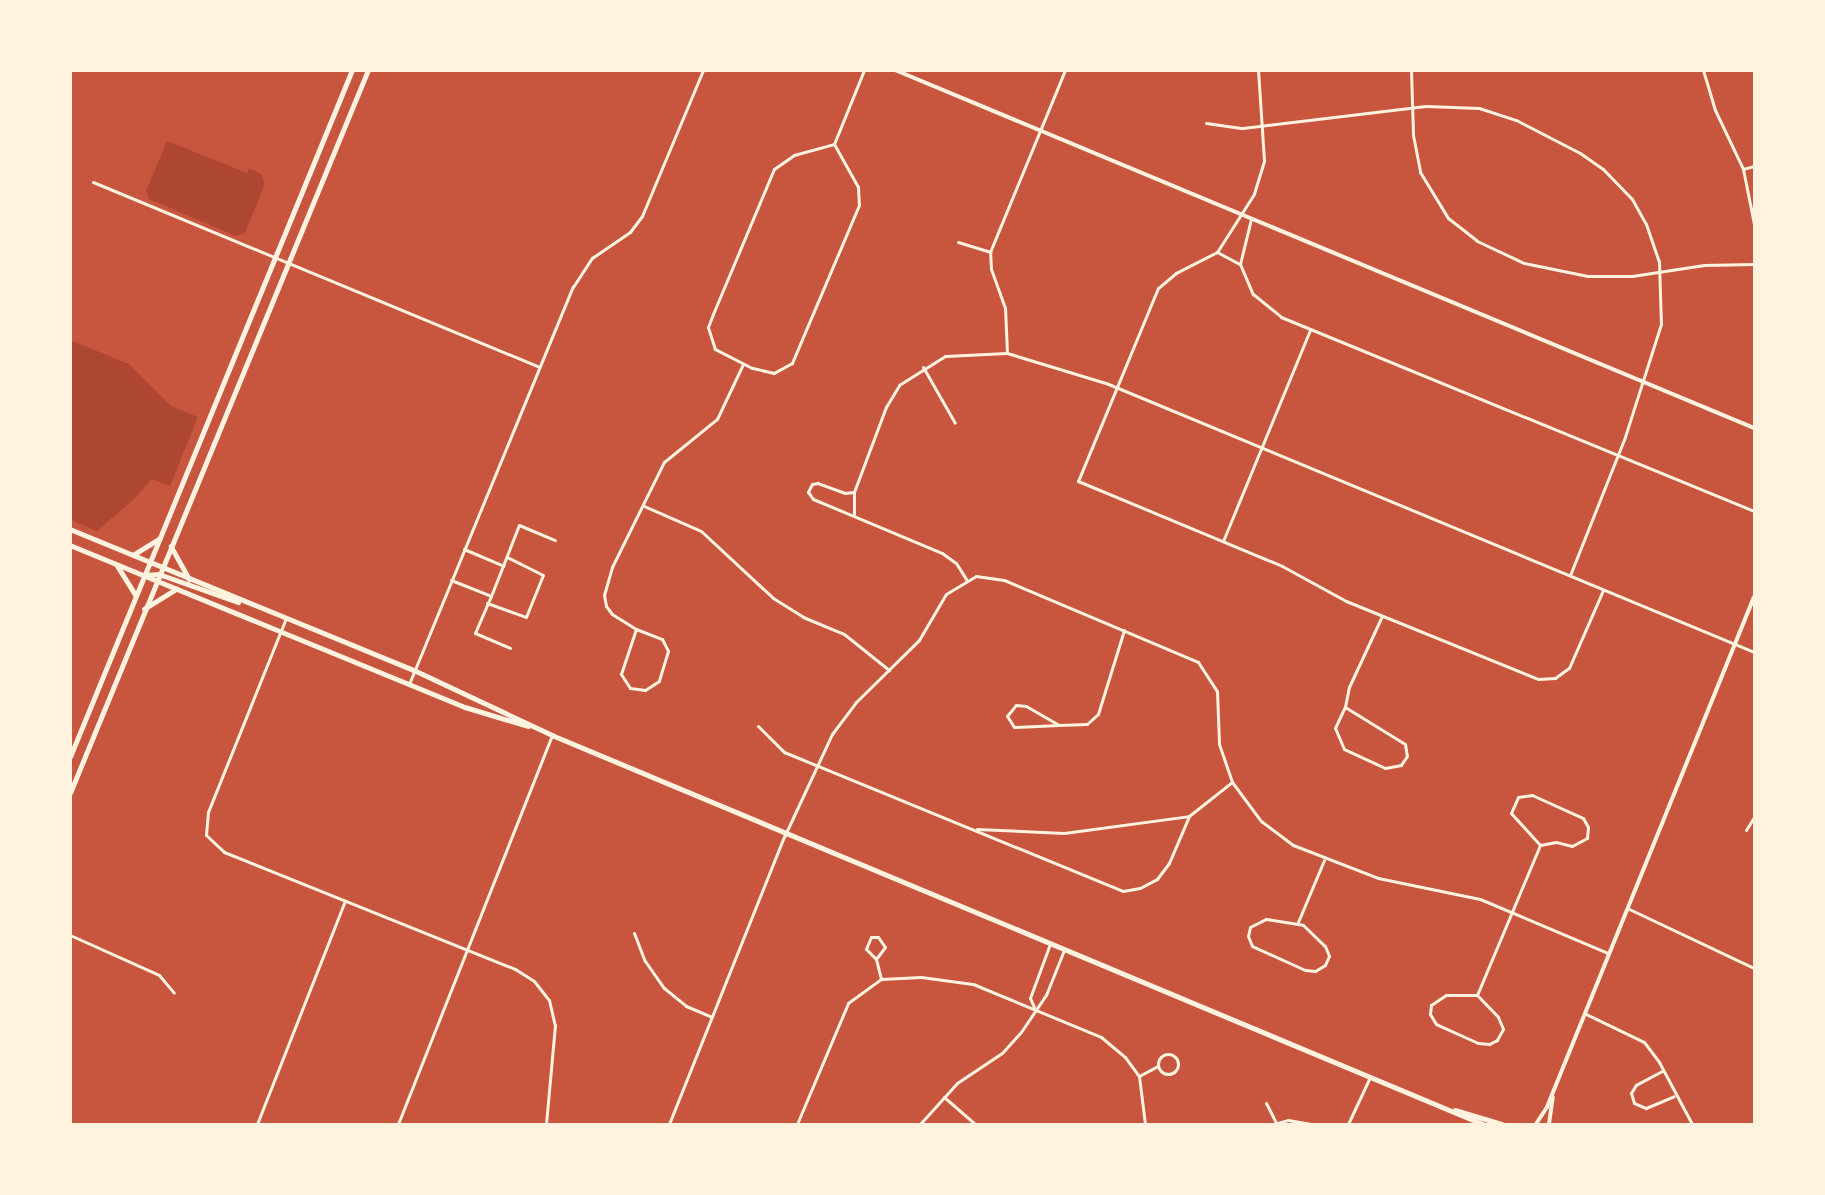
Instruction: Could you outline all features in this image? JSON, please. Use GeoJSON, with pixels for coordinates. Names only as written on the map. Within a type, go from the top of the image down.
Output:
{"type":"FeatureCollection","features":[{"type":"Feature","properties":{"kind":"main road"},"geometry":{"type":"LineString","coordinates":[[70,757],[352,70]]}},
{"type":"Feature","properties":{"kind":"main road"},"geometry":{"type":"LineString","coordinates":[[70,793],[368,70]]}},
{"type":"Feature","properties":{"kind":"main road"},"geometry":{"type":"LineString","coordinates":[[70,529],[250,605],[414,670],[552,735],[1483,1125]]}},
{"type":"Feature","properties":{"kind":"main road"},"geometry":{"type":"LineString","coordinates":[[133,555],[161,537]]}},
{"type":"Feature","properties":{"kind":"main road"},"geometry":{"type":"LineString","coordinates":[[70,544],[409,684],[465,706],[542,730]]}},
{"type":"Feature","properties":{"kind":"main road"},"geometry":{"type":"LineString","coordinates":[[171,546],[189,579]]}},
{"type":"Feature","properties":{"kind":"main road"},"geometry":{"type":"LineString","coordinates":[[117,564],[136,595]]}},
{"type":"Feature","properties":{"kind":"main road"},"geometry":{"type":"LineString","coordinates":[[144,576],[159,574],[212,595],[250,605]]}},
{"type":"Feature","properties":{"kind":"main road"},"geometry":{"type":"LineString","coordinates":[[144,609],[176,589]]}},
{"type":"Feature","properties":{"kind":"main road"},"geometry":{"type":"LineString","coordinates":[[1442,1106],[1502,1125]]}},
{"type":"Feature","properties":{"kind":"street"},"geometry":{"type":"LineString","coordinates":[[409,684],[539,367],[582,270],[630,232],[642,216],[703,70]]}},
{"type":"Feature","properties":{"kind":"street"},"geometry":{"type":"LineString","coordinates":[[834,144],[858,187],[860,200],[855,214],[792,363],[774,373],[743,364],[720,353],[709,338],[708,327],[725,284],[778,163],[834,144],[864,70]]}},
{"type":"Feature","properties":{"kind":"street"},"geometry":{"type":"LineString","coordinates":[[895,70],[1755,428]]}},
{"type":"Feature","properties":{"kind":"street"},"geometry":{"type":"LineString","coordinates":[[1007,353],[1005,308],[991,269],[990,252],[1065,70]]}},
{"type":"Feature","properties":{"kind":"street"},"geometry":{"type":"LineString","coordinates":[[1258,70],[1263,126],[1262,170],[1254,194],[1217,252],[1176,273],[1158,288],[1078,481],[1224,541],[1382,616],[1521,674],[1549,679],[1562,674],[1573,663],[1603,590]]}},
{"type":"Feature","properties":{"kind":"street"},"geometry":{"type":"LineString","coordinates":[[1411,70],[1414,148],[1424,183],[1448,218],[1466,235],[1509,257],[1558,272],[1605,277],[1661,273],[1704,265],[1755,264]]}},
{"type":"Feature","properties":{"kind":"street"},"geometry":{"type":"LineString","coordinates":[[1703,70],[1711,99],[1743,170],[1755,224]]}},
{"type":"Feature","properties":{"kind":"street"},"geometry":{"type":"LineString","coordinates":[[1206,123],[1236,129],[1454,105],[1492,111],[1591,160],[1632,199],[1651,236],[1661,273],[1661,324],[1618,455],[1570,575]]}},
{"type":"Feature","properties":{"kind":"street"},"geometry":{"type":"LineString","coordinates":[[1743,170],[1755,166]]}},
{"type":"Feature","properties":{"kind":"street"},"geometry":{"type":"LineString","coordinates":[[93,182],[539,367]]}},
{"type":"Feature","properties":{"kind":"street"},"geometry":{"type":"LineString","coordinates":[[1240,264],[1251,219]]}},
{"type":"Feature","properties":{"kind":"street"},"geometry":{"type":"LineString","coordinates":[[958,242],[990,252]]}},
{"type":"Feature","properties":{"kind":"street"},"geometry":{"type":"LineString","coordinates":[[1217,252],[1240,264],[1259,302],[1310,330],[1755,511]]}},
{"type":"Feature","properties":{"kind":"street"},"geometry":{"type":"LineString","coordinates":[[1224,541],[1310,330]]}},
{"type":"Feature","properties":{"kind":"street"},"geometry":{"type":"LineString","coordinates":[[854,515],[854,492],[895,391],[923,367],[954,355],[1007,353],[1116,387],[1755,652]]}},
{"type":"Feature","properties":{"kind":"street"},"geometry":{"type":"LineString","coordinates":[[636,629],[621,674],[630,688],[645,690],[659,681],[668,651],[662,639],[636,629],[612,614],[604,595],[612,567],[664,462],[706,432],[723,407],[743,364]]}},
{"type":"Feature","properties":{"kind":"street"},"geometry":{"type":"LineString","coordinates":[[923,367],[955,423]]}},
{"type":"Feature","properties":{"kind":"street"},"geometry":{"type":"LineString","coordinates":[[854,492],[845,493],[818,483],[812,484],[808,492],[813,499],[942,553],[956,563],[966,579]]}},
{"type":"Feature","properties":{"kind":"street"},"geometry":{"type":"LineString","coordinates":[[644,506],[701,531],[773,598],[803,617],[844,634],[889,670]]}},
{"type":"Feature","properties":{"kind":"street"},"geometry":{"type":"LineString","coordinates":[[510,648],[475,633],[519,525],[555,540]]}},
{"type":"Feature","properties":{"kind":"street"},"geometry":{"type":"LineString","coordinates":[[464,549],[504,566]]}},
{"type":"Feature","properties":{"kind":"street"},"geometry":{"type":"LineString","coordinates":[[487,603],[526,616],[543,575],[507,557]]}},
{"type":"Feature","properties":{"kind":"street"},"geometry":{"type":"LineString","coordinates":[[669,1125],[787,832],[816,766],[839,723],[919,640],[946,594],[966,579],[987,576],[1004,580],[1192,658],[1207,672],[1217,691],[1219,744],[1232,782],[1261,822],[1293,845],[1324,860],[1378,878],[1450,890],[1512,912],[1608,953]]}},
{"type":"Feature","properties":{"kind":"street"},"geometry":{"type":"LineString","coordinates":[[451,580],[491,596]]}},
{"type":"Feature","properties":{"kind":"street"},"geometry":{"type":"LineString","coordinates":[[1536,1125],[1554,1087],[1755,597]]}},
{"type":"Feature","properties":{"kind":"street"},"geometry":{"type":"LineString","coordinates":[[1346,707],[1401,740],[1407,750],[1401,765],[1385,768],[1344,749],[1335,728],[1346,707],[1349,687],[1382,616]]}},
{"type":"Feature","properties":{"kind":"street"},"geometry":{"type":"LineString","coordinates":[[286,618],[208,812],[206,835],[224,852],[521,972],[539,986],[549,1000],[555,1025],[546,1125]]}},
{"type":"Feature","properties":{"kind":"street"},"geometry":{"type":"LineString","coordinates":[[1059,725],[1021,705],[1012,707],[1007,716],[1017,729],[1087,724],[1098,714],[1124,630]]}},
{"type":"Feature","properties":{"kind":"street"},"geometry":{"type":"LineString","coordinates":[[758,726],[776,747],[816,766],[971,828],[1104,885],[1132,891],[1149,885],[1164,872],[1190,816],[1232,782]]}},
{"type":"Feature","properties":{"kind":"street"},"geometry":{"type":"LineString","coordinates":[[398,1125],[552,735]]}},
{"type":"Feature","properties":{"kind":"street"},"geometry":{"type":"LineString","coordinates":[[1532,795],[1587,822],[1587,838],[1578,845],[1540,845],[1512,818],[1512,805],[1518,797],[1532,795]]}},
{"type":"Feature","properties":{"kind":"street"},"geometry":{"type":"LineString","coordinates":[[971,828],[1019,834],[1064,833],[1190,816]]}},
{"type":"Feature","properties":{"kind":"street"},"geometry":{"type":"LineString","coordinates":[[1746,830],[1755,817]]}},
{"type":"Feature","properties":{"kind":"street"},"geometry":{"type":"LineString","coordinates":[[1477,996],[1540,845]]}},
{"type":"Feature","properties":{"kind":"street"},"geometry":{"type":"LineString","coordinates":[[1298,922],[1324,860]]}},
{"type":"Feature","properties":{"kind":"street"},"geometry":{"type":"LineString","coordinates":[[256,1125],[345,901]]}},
{"type":"Feature","properties":{"kind":"street"},"geometry":{"type":"LineString","coordinates":[[1627,908],[1755,968]]}},
{"type":"Feature","properties":{"kind":"street"},"geometry":{"type":"LineString","coordinates":[[1257,921],[1298,922],[1325,946],[1327,961],[1315,971],[1261,951],[1248,940],[1250,927],[1257,921]]}},
{"type":"Feature","properties":{"kind":"street"},"geometry":{"type":"LineString","coordinates":[[634,933],[645,961],[664,988],[686,1006],[712,1017]]}},
{"type":"Feature","properties":{"kind":"street"},"geometry":{"type":"LineString","coordinates":[[70,935],[159,975],[174,993]]}},
{"type":"Feature","properties":{"kind":"street"},"geometry":{"type":"LineString","coordinates":[[876,959],[885,947],[878,937],[866,942],[866,949],[876,959],[881,980]]}},
{"type":"Feature","properties":{"kind":"street"},"geometry":{"type":"LineString","coordinates":[[1035,1007],[1030,998],[1050,944]]}},
{"type":"Feature","properties":{"kind":"street"},"geometry":{"type":"LineString","coordinates":[[920,1125],[957,1083],[1006,1049],[1046,995],[1064,950]]}},
{"type":"Feature","properties":{"kind":"street"},"geometry":{"type":"LineString","coordinates":[[797,1125],[841,1015],[853,998],[881,980],[921,977],[961,981],[1035,1007],[1101,1037],[1125,1057],[1139,1076],[1144,1125]]}},
{"type":"Feature","properties":{"kind":"street"},"geometry":{"type":"LineString","coordinates":[[1477,996],[1498,1017],[1503,1029],[1497,1040],[1489,1044],[1478,1043],[1436,1024],[1430,1014],[1436,998],[1477,996]]}},
{"type":"Feature","properties":{"kind":"street"},"geometry":{"type":"LineString","coordinates":[[1584,1013],[1640,1038],[1654,1054],[1674,1096],[1692,1125]]}},
{"type":"Feature","properties":{"kind":"street"},"geometry":{"type":"LineString","coordinates":[[1166,1054],[1178,1063],[1176,1070],[1168,1074],[1158,1066],[1159,1060],[1166,1054]]}},
{"type":"Feature","properties":{"kind":"street"},"geometry":{"type":"LineString","coordinates":[[1139,1076],[1158,1066]]}},
{"type":"Feature","properties":{"kind":"street"},"geometry":{"type":"LineString","coordinates":[[1662,1071],[1635,1085],[1631,1093],[1634,1103],[1646,1108],[1674,1096]]}},
{"type":"Feature","properties":{"kind":"street"},"geometry":{"type":"LineString","coordinates":[[1348,1125],[1370,1077]]}},
{"type":"Feature","properties":{"kind":"street"},"geometry":{"type":"LineString","coordinates":[[1549,1125],[1554,1087]]}},
{"type":"Feature","properties":{"kind":"street"},"geometry":{"type":"LineString","coordinates":[[944,1097],[975,1125]]}},
{"type":"Feature","properties":{"kind":"street"},"geometry":{"type":"LineString","coordinates":[[1266,1103],[1275,1124],[1297,1120],[1311,1125]]}},
{"type":"Feature","properties":{"kind":"shaded area"},"geometry":{"type":"Polygon","coordinates":[[[167,141],[247,173],[249,168],[261,174],[265,184],[245,233],[236,236],[149,199],[146,191],[167,141]]]}},
{"type":"Feature","properties":{"kind":"shaded area"},"geometry":{"type":"Polygon","coordinates":[[[70,340],[129,364],[171,406],[198,417],[170,486],[152,479],[135,498],[97,531],[71,520],[70,340]]]}}]}
